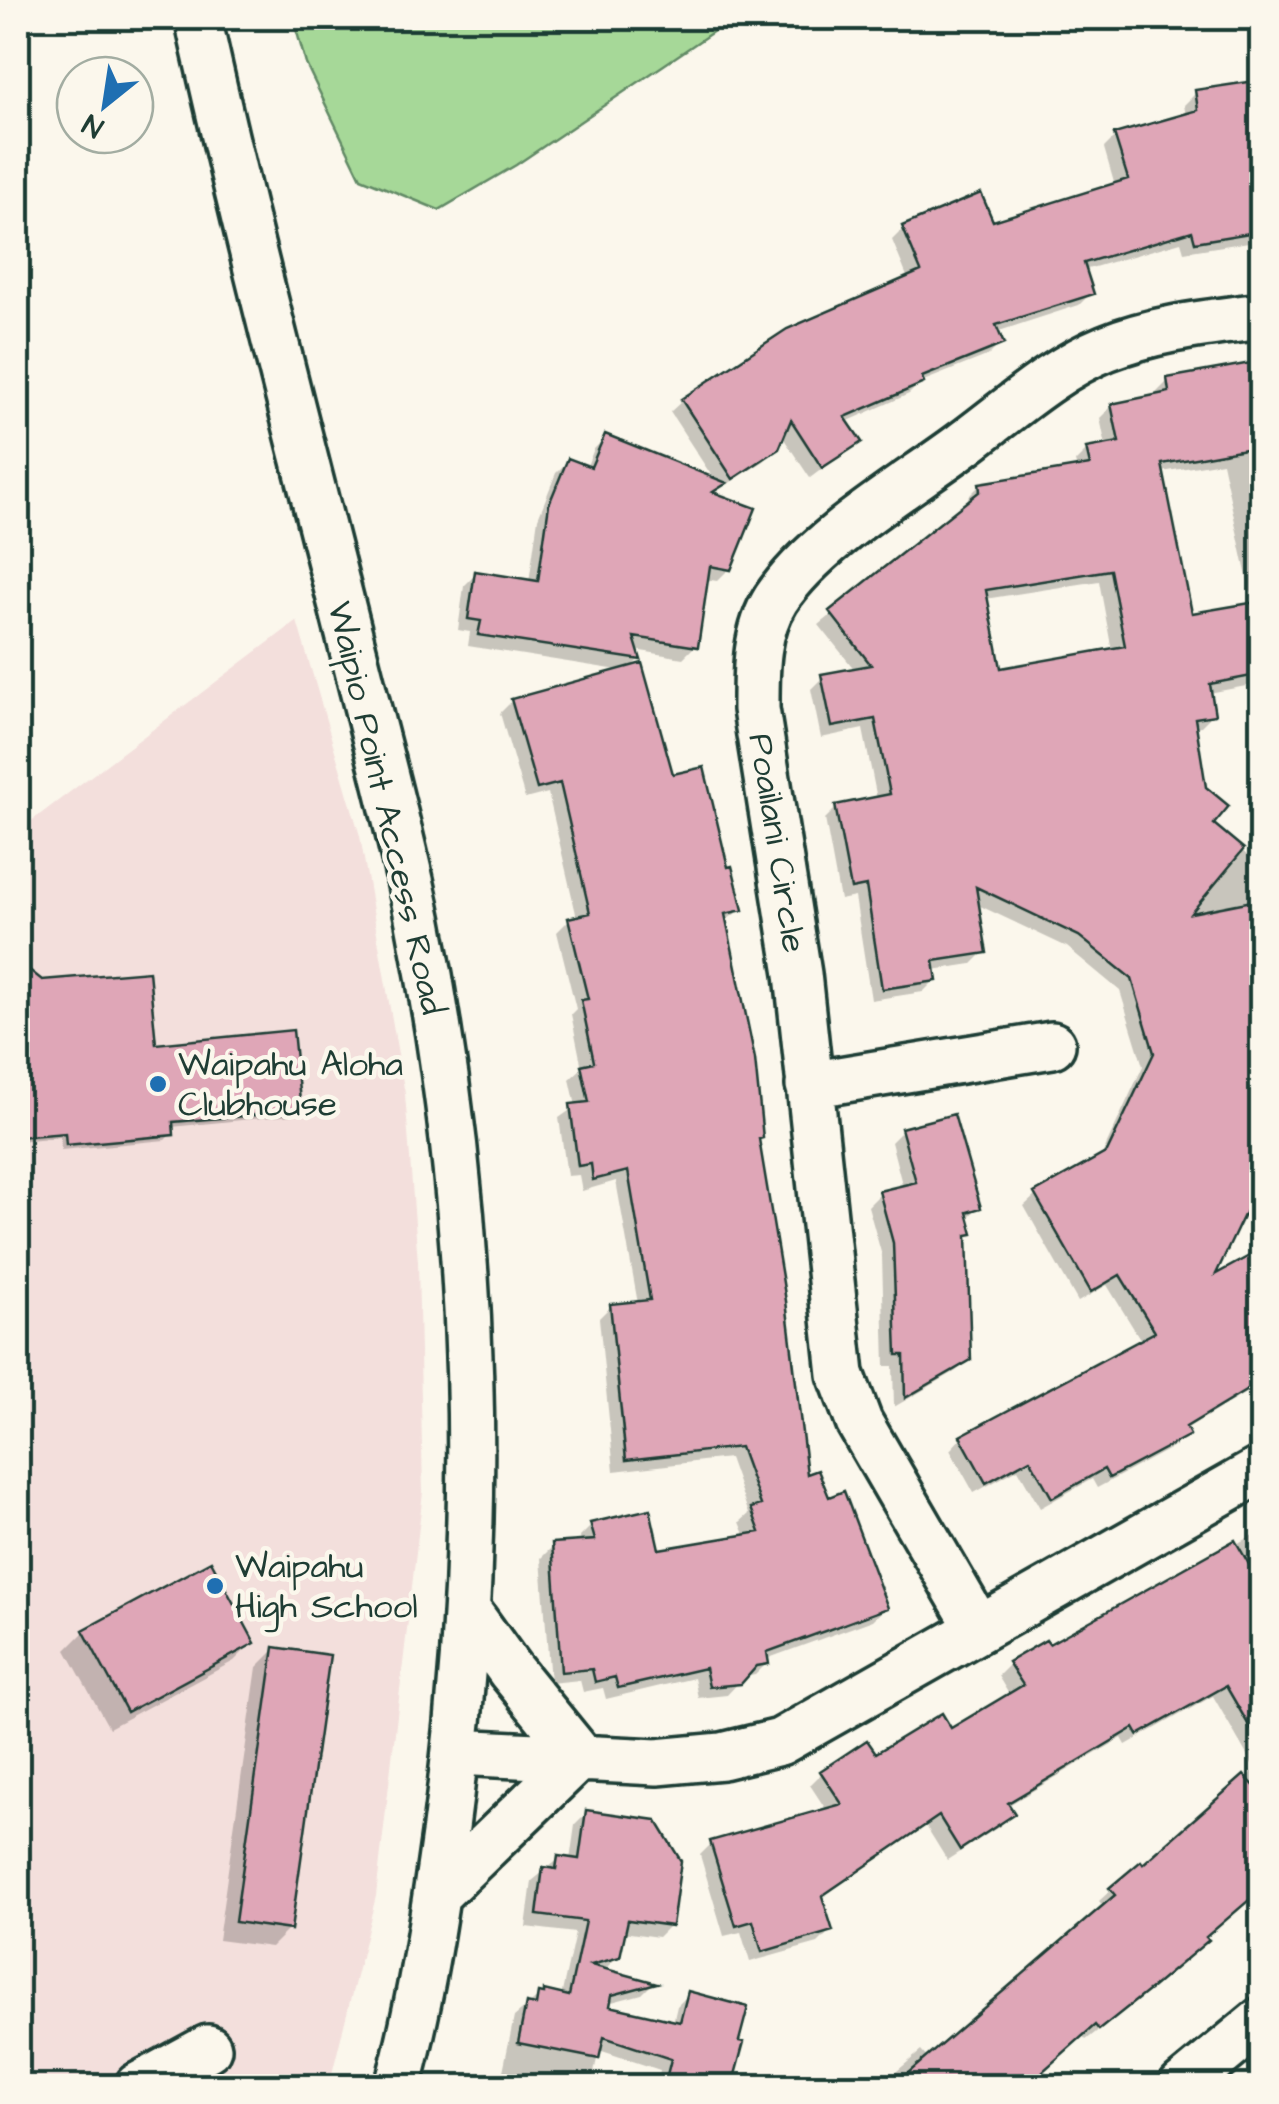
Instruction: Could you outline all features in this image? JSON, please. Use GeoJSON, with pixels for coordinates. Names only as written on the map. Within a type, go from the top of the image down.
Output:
{"type":"FeatureCollection","features":[{"type":"Feature","properties":{"kind":"street","name":"Waipio Point Access Road"},"geometry":{"type":"LineString","coordinates":[[198,18],[419,920],[452,1126],[469,1338],[468,1610],[456,1752],[437,1894],[398,2086]]}},
{"type":"Feature","properties":{"kind":"street","name":"Poailani Circle"},"geometry":{"type":"LineString","coordinates":[[979,1629],[859,1422],[841,1374],[798,974],[756,709],[760,636],[774,601],[823,547],[1046,384],[1101,350],[1150,332],[1262,316]]}},
{"type":"Feature","properties":{"kind":"street"},"geometry":{"type":"LineString","coordinates":[[810,1084],[1052,1045]]}},
{"type":"Feature","properties":{"kind":"street"},"geometry":{"type":"LineString","coordinates":[[456,1752],[657,1762],[722,1756],[780,1742],[1262,1468]]}},
{"type":"Feature","properties":{"kind":"street"},"geometry":{"type":"LineString","coordinates":[[468,1610],[510,1670],[580,1756]]}},
{"type":"Feature","properties":{"kind":"street"},"geometry":{"type":"LineString","coordinates":[[437,1894],[580,1756]]}},
{"type":"Feature","properties":{"kind":"street"},"geometry":{"type":"LineString","coordinates":[[1182,2086],[1262,2020]]}},
{"type":"Feature","properties":{"kind":"street"},"geometry":{"type":"LineString","coordinates":[[138,2086],[208,2048]]}},
{"type":"Feature","properties":{"kind":"shaded area"},"geometry":{"type":"Polygon","coordinates":[[[297,621],[360,836],[405,1094],[418,1262],[423,1492],[376,1896],[329,2086],[18,2086],[18,831],[297,621]]]}},
{"type":"Feature","properties":{"kind":"green space"},"geometry":{"type":"Polygon","coordinates":[[[293,18],[742,18],[717,29],[516,165],[439,210],[361,178],[306,64],[293,18]]]}},
{"type":"Feature","properties":{"kind":"building"},"geometry":{"type":"Polygon","coordinates":[[[1262,80],[1262,231],[1195,242],[1192,231],[1084,263],[1094,294],[996,325],[1004,344],[922,377],[924,383],[845,417],[862,442],[822,468],[791,420],[779,449],[733,479],[681,399],[787,329],[921,271],[902,226],[981,193],[993,221],[1128,179],[1114,134],[1198,110],[1195,90],[1262,80]]]}},
{"type":"Feature","properties":{"kind":"building"},"geometry":{"type":"Polygon","coordinates":[[[1262,361],[1262,446],[1162,464],[1192,613],[1262,601],[1262,674],[1210,684],[1215,715],[1195,718],[1206,787],[1229,806],[1214,824],[1244,849],[1191,913],[1262,899],[1262,1177],[1216,1274],[1262,1249],[1262,1381],[1186,1427],[1190,1435],[1109,1478],[1104,1469],[1052,1498],[1030,1459],[986,1483],[960,1436],[1155,1332],[1120,1275],[1091,1292],[1034,1193],[1107,1152],[1154,1053],[1132,979],[1079,936],[976,887],[987,953],[934,961],[937,981],[882,989],[866,886],[851,889],[835,805],[890,794],[875,719],[832,727],[821,674],[871,665],[829,611],[980,491],[979,483],[1090,465],[1086,448],[1119,442],[1111,404],[1169,392],[1167,378],[1262,361]],[[1110,570],[986,590],[1001,668],[1125,646],[1110,570]]]}},
{"type":"Feature","properties":{"kind":"building"},"geometry":{"type":"Polygon","coordinates":[[[605,434],[727,483],[713,492],[756,508],[731,570],[710,566],[698,647],[634,637],[641,660],[478,635],[481,621],[468,619],[475,571],[538,581],[549,504],[568,458],[591,467],[605,434]]]}},
{"type":"Feature","properties":{"kind":"building"},"geometry":{"type":"Polygon","coordinates":[[[642,663],[673,774],[704,767],[728,867],[732,866],[743,910],[725,914],[755,1059],[763,1138],[759,1139],[786,1301],[807,1474],[818,1470],[829,1497],[844,1491],[888,1608],[767,1652],[769,1664],[757,1666],[741,1684],[709,1687],[705,1668],[618,1688],[615,1677],[595,1682],[592,1669],[561,1672],[552,1543],[595,1540],[590,1523],[650,1509],[659,1549],[760,1532],[751,1508],[761,1505],[740,1447],[626,1460],[610,1304],[650,1300],[628,1171],[593,1180],[591,1164],[578,1166],[570,1104],[589,1102],[581,1065],[594,1062],[581,1000],[588,999],[568,918],[590,913],[560,783],[537,789],[511,699],[642,663]]]}},
{"type":"Feature","properties":{"kind":"building","name":"Waipahu Aloha Clubhouse"},"geometry":{"type":"Polygon","coordinates":[[[18,961],[42,980],[149,971],[156,1044],[293,1030],[301,1111],[173,1122],[174,1135],[66,1145],[65,1133],[18,1137],[18,961]]]}},
{"type":"Feature","properties":{"kind":"building"},"geometry":{"type":"Polygon","coordinates":[[[954,1114],[981,1208],[967,1212],[973,1234],[967,1235],[971,1360],[905,1398],[904,1355],[897,1355],[893,1243],[879,1191],[916,1182],[901,1128],[954,1114]]]}},
{"type":"Feature","properties":{"kind":"building"},"geometry":{"type":"Polygon","coordinates":[[[1235,1540],[1262,1587],[1262,1748],[1226,1686],[1138,1735],[1134,1728],[1008,1803],[1015,1814],[960,1850],[939,1816],[822,1896],[833,1931],[762,1952],[753,1921],[736,1926],[710,1841],[842,1804],[820,1771],[867,1740],[876,1753],[942,1713],[951,1728],[1023,1685],[1008,1662],[1046,1640],[1049,1644],[1235,1540]]]}},
{"type":"Feature","properties":{"kind":"building"},"geometry":{"type":"Polygon","coordinates":[[[211,1561],[255,1643],[127,1712],[83,1630],[211,1561]]]}},
{"type":"Feature","properties":{"kind":"building"},"geometry":{"type":"Polygon","coordinates":[[[274,1647],[330,1655],[291,1930],[235,1922],[274,1647]]]}},
{"type":"Feature","properties":{"kind":"building"},"geometry":{"type":"Polygon","coordinates":[[[1244,1775],[1262,1794],[1262,1889],[1153,1987],[1099,2030],[1095,2025],[1043,2071],[1056,2086],[893,2086],[1115,1895],[1109,1888],[1141,1861],[1143,1864],[1244,1775]]]}},
{"type":"Feature","properties":{"kind":"building"},"geometry":{"type":"Polygon","coordinates":[[[586,1810],[656,1820],[681,1861],[672,1926],[628,1920],[620,1957],[591,1965],[657,1983],[612,1995],[610,2006],[680,2022],[688,1991],[748,2007],[739,2041],[744,2042],[732,2086],[693,2086],[666,2079],[671,2059],[604,2037],[599,2059],[518,2043],[526,2003],[536,2005],[538,1993],[544,1994],[544,1990],[569,1996],[585,1921],[537,1915],[543,1867],[556,1869],[558,1856],[579,1859],[586,1810]]]}},
{"type":"Feature","properties":{"kind":"place","name":"Waipahu Aloha Clubhouse"},"geometry":{"type":"Point","coordinates":[158,1084]}},
{"type":"Feature","properties":{"kind":"place","name":"Waipahu High School"},"geometry":{"type":"Point","coordinates":[215,1586]}}]}
